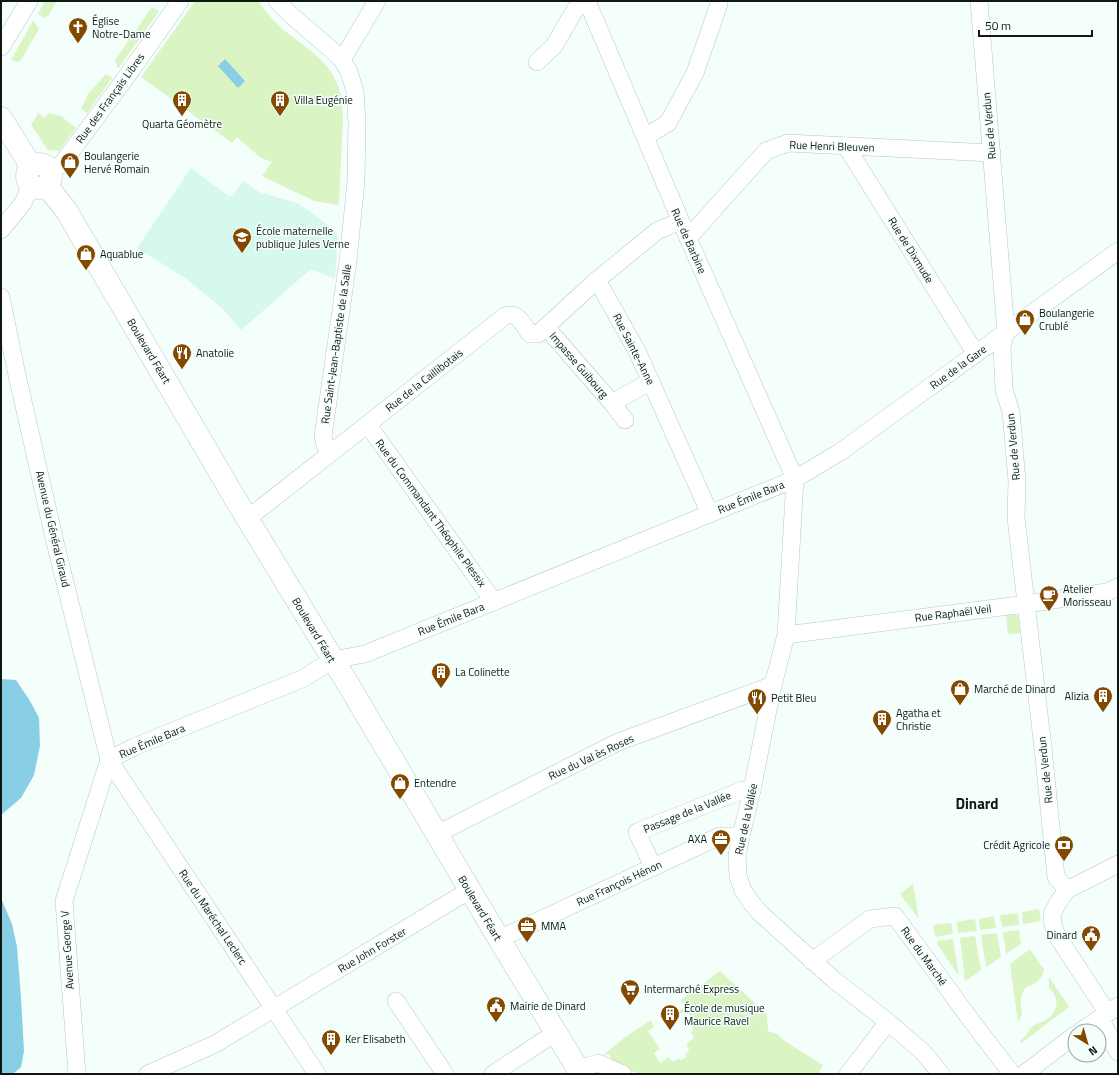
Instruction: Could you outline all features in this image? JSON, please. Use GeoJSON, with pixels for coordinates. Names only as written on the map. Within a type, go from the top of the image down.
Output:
{"type":"FeatureCollection","features":[{"type":"Feature","properties":{"kind":"main road","name":"Boulevard Féart"},"geometry":{"type":"LineString","coordinates":[[1,118],[37,173],[66,210],[247,519],[579,1072]]}},
{"type":"Feature","properties":{"kind":"street"},"geometry":{"type":"LineString","coordinates":[[1,47],[29,1]]}},
{"type":"Feature","properties":{"kind":"street","name":"Rue des Français Libres"},"geometry":{"type":"LineString","coordinates":[[37,173],[61,164],[127,76],[180,1]]}},
{"type":"Feature","properties":{"kind":"street","name":"Rue Saint-Jean-Baptiste de la Salle"},"geometry":{"type":"LineString","coordinates":[[277,1],[342,60],[349,72],[356,91],[356,181],[348,261],[323,436],[325,445],[330,454]]}},
{"type":"Feature","properties":{"kind":"street"},"geometry":{"type":"LineString","coordinates":[[342,60],[377,1]]}},
{"type":"Feature","properties":{"kind":"street"},"geometry":{"type":"LineString","coordinates":[[537,62],[554,46],[576,8],[587,1]]}},
{"type":"Feature","properties":{"kind":"street","name":"Rue de Barbine"},"geometry":{"type":"LineString","coordinates":[[587,1],[680,221],[795,479]]}},
{"type":"Feature","properties":{"kind":"street","name":"Rue de Verdun"},"geometry":{"type":"LineString","coordinates":[[979,1],[1006,332],[1002,347],[1004,390],[1012,412],[1017,481],[1016,518],[1043,748],[1056,877],[1067,890]]}},
{"type":"Feature","properties":{"kind":"street"},"geometry":{"type":"LineString","coordinates":[[645,136],[668,123],[695,73],[719,4]]}},
{"type":"Feature","properties":{"kind":"street","name":"Rue Henri Bleuven"},"geometry":{"type":"LineString","coordinates":[[688,238],[766,151],[788,142],[992,153]]}},
{"type":"Feature","properties":{"kind":"street","name":"Rue de Dixmude"},"geometry":{"type":"LineString","coordinates":[[846,146],[976,354]]}},
{"type":"Feature","properties":{"kind":"street"},"geometry":{"type":"LineString","coordinates":[[1,230],[23,203],[37,173]]}},
{"type":"Feature","properties":{"kind":"street"},"geometry":{"type":"LineString","coordinates":[[597,280],[657,231],[680,221]]}},
{"type":"Feature","properties":{"kind":"street","name":"Rue de la Gare"},"geometry":{"type":"LineString","coordinates":[[795,479],[840,452],[1118,251]]}},
{"type":"Feature","properties":{"kind":"street","name":"Rue de la Caillibotais"},"geometry":{"type":"LineString","coordinates":[[247,519],[505,316],[514,314],[530,334],[538,334],[597,280]]}},
{"type":"Feature","properties":{"kind":"street","name":"Rue Sainte-Anne"},"geometry":{"type":"LineString","coordinates":[[597,280],[637,351],[710,514]]}},
{"type":"Feature","properties":{"kind":"street","name":"Avenue du Général Giraud"},"geometry":{"type":"LineString","coordinates":[[1,297],[55,542],[109,760]]}},
{"type":"Feature","properties":{"kind":"street","name":"Impasse Guibourg"},"geometry":{"type":"LineString","coordinates":[[546,327],[625,420]]}},
{"type":"Feature","properties":{"kind":"street","name":"Impasse Guibourg"},"geometry":{"type":"LineString","coordinates":[[612,403],[651,381]]}},
{"type":"Feature","properties":{"kind":"street","name":"Rue du Commandant Théophile Plessix"},"geometry":{"type":"LineString","coordinates":[[368,424],[494,602]]}},
{"type":"Feature","properties":{"kind":"street","name":"Rue Émile Bara"},"geometry":{"type":"LineString","coordinates":[[109,760],[134,748],[304,678],[332,660],[365,654],[795,479]]}},
{"type":"Feature","properties":{"kind":"street","name":"Rue de la Vallée"},"geometry":{"type":"LineString","coordinates":[[795,479],[786,635],[752,790],[740,836],[737,866],[738,876],[743,890],[760,913],[833,979],[888,1022],[923,1052],[941,1074]]}},
{"type":"Feature","properties":{"kind":"street","name":"Rue Raphaël Veil"},"geometry":{"type":"LineString","coordinates":[[786,635],[1026,604],[1107,592],[1118,587]]}},
{"type":"Feature","properties":{"kind":"street","name":"Rue du Val ès Roses"},"geometry":{"type":"LineString","coordinates":[[437,834],[618,742],[774,685]]}},
{"type":"Feature","properties":{"kind":"street","name":"Rue du Maréchal Leclerc"},"geometry":{"type":"LineString","coordinates":[[109,760],[317,1074]]}},
{"type":"Feature","properties":{"kind":"street","name":"Avenue George V"},"geometry":{"type":"LineString","coordinates":[[73,1073],[64,901],[109,760]]}},
{"type":"Feature","properties":{"kind":"street","name":"Passage de la Vallée"},"geometry":{"type":"LineString","coordinates":[[653,868],[637,832],[743,790],[752,790]]}},
{"type":"Feature","properties":{"kind":"street","name":"Rue François Hénon"},"geometry":{"type":"LineString","coordinates":[[499,939],[720,836],[740,836]]}},
{"type":"Feature","properties":{"kind":"street"},"geometry":{"type":"LineString","coordinates":[[1118,864],[1067,890],[1052,914],[1056,933],[1108,1012],[1118,1052]]}},
{"type":"Feature","properties":{"kind":"street","name":"Rue John Forster"},"geometry":{"type":"LineString","coordinates":[[148,1074],[215,1044],[470,890]]}},
{"type":"Feature","properties":{"kind":"street","name":"Rue du Marché"},"geometry":{"type":"LineString","coordinates":[[812,961],[870,919],[895,916],[1012,1074]]}},
{"type":"Feature","properties":{"kind":"street"},"geometry":{"type":"LineString","coordinates":[[396,1001],[445,1074]]}},
{"type":"Feature","properties":{"kind":"street"},"geometry":{"type":"LineString","coordinates":[[1092,1023],[1108,1012]]}},
{"type":"Feature","properties":{"kind":"street"},"geometry":{"type":"LineString","coordinates":[[848,1074],[888,1022]]}},
{"type":"Feature","properties":{"kind":"street"},"geometry":{"type":"LineString","coordinates":[[494,1074],[555,1033]]}},
{"type":"Feature","properties":{"kind":"street"},"geometry":{"type":"LineString","coordinates":[[1024,1074],[1067,1041]]}},
{"type":"Feature","properties":{"kind":"street"},"geometry":{"type":"LineString","coordinates":[[579,1072],[598,1063],[623,1074]]}},
{"type":"Feature","properties":{"kind":"shaded area","name":"École maternelle publique Jules Verne"},"geometry":{"type":"Polygon","coordinates":[[[191,168],[230,197],[244,181],[259,192],[297,203],[315,215],[336,232],[338,237],[335,278],[311,269],[241,330],[223,309],[185,278],[137,248],[191,168]]]}},
{"type":"Feature","properties":{"kind":"green space"},"geometry":{"type":"Polygon","coordinates":[[[45,1],[57,1],[48,16],[44,18],[38,14],[45,1]]]}},
{"type":"Feature","properties":{"kind":"green space"},"geometry":{"type":"Polygon","coordinates":[[[195,1],[258,1],[280,27],[317,56],[329,69],[340,91],[342,101],[343,116],[339,205],[314,201],[262,176],[272,162],[261,158],[237,137],[232,143],[141,77],[195,1]]]}},
{"type":"Feature","properties":{"kind":"green space"},"geometry":{"type":"Polygon","coordinates":[[[152,7],[159,11],[118,69],[115,60],[152,7]]]}},
{"type":"Feature","properties":{"kind":"green space"},"geometry":{"type":"Polygon","coordinates":[[[33,21],[39,29],[21,60],[17,62],[11,60],[33,21]]]}},
{"type":"Feature","properties":{"kind":"green space"},"geometry":{"type":"Polygon","coordinates":[[[106,74],[112,78],[87,113],[81,109],[88,94],[106,74]]]}},
{"type":"Feature","properties":{"kind":"green space"},"geometry":{"type":"Polygon","coordinates":[[[38,113],[45,118],[48,113],[61,116],[76,128],[59,151],[48,150],[31,125],[38,113]]]}},
{"type":"Feature","properties":{"kind":"green space"},"geometry":{"type":"Polygon","coordinates":[[[1015,614],[1019,617],[1020,633],[1008,634],[1006,615],[1015,614]]]}},
{"type":"Feature","properties":{"kind":"green space"},"geometry":{"type":"Polygon","coordinates":[[[913,884],[919,919],[900,894],[913,884]]]}},
{"type":"Feature","properties":{"kind":"green space"},"geometry":{"type":"Polygon","coordinates":[[[1039,909],[1041,921],[1023,924],[1022,912],[1039,909]]]}},
{"type":"Feature","properties":{"kind":"green space"},"geometry":{"type":"Polygon","coordinates":[[[1018,913],[1019,925],[1002,927],[1000,915],[1018,913]]]}},
{"type":"Feature","properties":{"kind":"green space"},"geometry":{"type":"Polygon","coordinates":[[[994,916],[996,928],[980,930],[979,919],[994,916]]]}},
{"type":"Feature","properties":{"kind":"green space"},"geometry":{"type":"Polygon","coordinates":[[[975,919],[977,931],[958,933],[957,922],[975,919]]]}},
{"type":"Feature","properties":{"kind":"green space"},"geometry":{"type":"Polygon","coordinates":[[[951,923],[953,934],[935,937],[933,925],[951,923]]]}},
{"type":"Feature","properties":{"kind":"green space"},"geometry":{"type":"Polygon","coordinates":[[[1019,930],[1021,944],[1006,954],[1003,932],[1019,930]]]}},
{"type":"Feature","properties":{"kind":"green space"},"geometry":{"type":"Polygon","coordinates":[[[997,933],[1001,957],[986,967],[981,935],[997,933]]]}},
{"type":"Feature","properties":{"kind":"green space"},"geometry":{"type":"Polygon","coordinates":[[[975,936],[981,970],[965,981],[960,938],[975,936]]]}},
{"type":"Feature","properties":{"kind":"green space"},"geometry":{"type":"Polygon","coordinates":[[[953,939],[959,976],[937,944],[937,941],[953,939]]]}},
{"type":"Feature","properties":{"kind":"green space"},"geometry":{"type":"Polygon","coordinates":[[[1030,949],[1044,970],[1042,976],[1036,983],[1027,987],[1023,991],[1021,999],[1022,1012],[1018,1022],[1010,964],[1030,949]]]}},
{"type":"Feature","properties":{"kind":"green space"},"geometry":{"type":"Polygon","coordinates":[[[720,971],[767,1014],[768,1031],[777,1034],[786,1042],[823,1065],[819,1072],[822,1074],[639,1074],[614,1064],[609,1054],[602,1056],[624,1038],[651,1020],[654,1027],[648,1031],[660,1049],[654,1053],[660,1063],[669,1057],[674,1061],[679,1058],[681,1060],[686,1057],[685,1054],[689,1049],[686,1045],[693,1039],[691,1032],[693,1026],[692,1023],[694,1021],[688,1013],[685,1015],[684,1012],[679,1015],[677,1012],[689,1004],[687,1001],[683,1004],[681,1000],[720,971]]]}},
{"type":"Feature","properties":{"kind":"green space"},"geometry":{"type":"Polygon","coordinates":[[[1049,977],[1069,1007],[1020,1044],[1021,1040],[1031,1028],[1049,1018],[1055,1010],[1056,1001],[1053,992],[1049,988],[1049,977]]]}},
{"type":"Feature","properties":{"kind":"water"},"geometry":{"type":"Polygon","coordinates":[[[225,59],[245,81],[238,88],[218,66],[225,59]]]}},
{"type":"Feature","properties":{"kind":"water"},"geometry":{"type":"Polygon","coordinates":[[[1,679],[16,680],[30,701],[39,718],[40,746],[34,775],[21,798],[1,815],[1,679]]]}},
{"type":"Feature","properties":{"kind":"water"},"geometry":{"type":"Polygon","coordinates":[[[1,898],[12,924],[17,947],[21,998],[24,1051],[21,1067],[13,1074],[1,1074],[1,898]]]}},
{"type":"Feature","properties":{"kind":"place","name":"Église Notre-Dame"},"geometry":{"type":"Point","coordinates":[78,44]}},
{"type":"Feature","properties":{"kind":"place","name":"Quarta Géomètre"},"geometry":{"type":"Point","coordinates":[182,117]}},
{"type":"Feature","properties":{"kind":"place","name":"Villa Eugénie"},"geometry":{"type":"Point","coordinates":[280,117]}},
{"type":"Feature","properties":{"kind":"place","name":"Boulangerie Hervé Romain"},"geometry":{"type":"Point","coordinates":[70,179]}},
{"type":"Feature","properties":{"kind":"place","name":"École maternelle publique Jules Verne"},"geometry":{"type":"Point","coordinates":[242,254]}},
{"type":"Feature","properties":{"kind":"place","name":"Aquablue"},"geometry":{"type":"Point","coordinates":[86,271]}},
{"type":"Feature","properties":{"kind":"place","name":"Boulangerie Crublé"},"geometry":{"type":"Point","coordinates":[1025,336]}},
{"type":"Feature","properties":{"kind":"place","name":"Anatolie"},"geometry":{"type":"Point","coordinates":[182,370]}},
{"type":"Feature","properties":{"kind":"place","name":"Atelier Morisseau"},"geometry":{"type":"Point","coordinates":[1049,612]}},
{"type":"Feature","properties":{"kind":"place","name":"La Colinette"},"geometry":{"type":"Point","coordinates":[441,689]}},
{"type":"Feature","properties":{"kind":"place","name":"Marché de Dinard"},"geometry":{"type":"Point","coordinates":[960,706]}},
{"type":"Feature","properties":{"kind":"place","name":"Alizia"},"geometry":{"type":"Point","coordinates":[1103,713]}},
{"type":"Feature","properties":{"kind":"place","name":"Petit Bleu"},"geometry":{"type":"Point","coordinates":[757,715]}},
{"type":"Feature","properties":{"kind":"place","name":"Agatha et Christie"},"geometry":{"type":"Point","coordinates":[882,736]}},
{"type":"Feature","properties":{"kind":"place","name":"Entendre"},"geometry":{"type":"Point","coordinates":[400,800]}},
{"type":"Feature","properties":{"kind":"place","name":"AXA"},"geometry":{"type":"Point","coordinates":[721,856]}},
{"type":"Feature","properties":{"kind":"place","name":"Crédit Agricole"},"geometry":{"type":"Point","coordinates":[1064,862]}},
{"type":"Feature","properties":{"kind":"place","name":"MMA"},"geometry":{"type":"Point","coordinates":[527,943]}},
{"type":"Feature","properties":{"kind":"place","name":"Dinard"},"geometry":{"type":"Point","coordinates":[1091,952]}},
{"type":"Feature","properties":{"kind":"place","name":"Intermarché Express"},"geometry":{"type":"Point","coordinates":[630,1006]}},
{"type":"Feature","properties":{"kind":"place","name":"Mairie de Dinard"},"geometry":{"type":"Point","coordinates":[496,1023]}},
{"type":"Feature","properties":{"kind":"place","name":"École de musique Maurice Ravel"},"geometry":{"type":"Point","coordinates":[670,1031]}},
{"type":"Feature","properties":{"kind":"place","name":"Ker Elisabeth"},"geometry":{"type":"Point","coordinates":[331,1056]}},
{"type":"Feature","properties":{"kind":"district","name":"Dinard"},"geometry":{"type":"Point","coordinates":[977,803]}}]}
